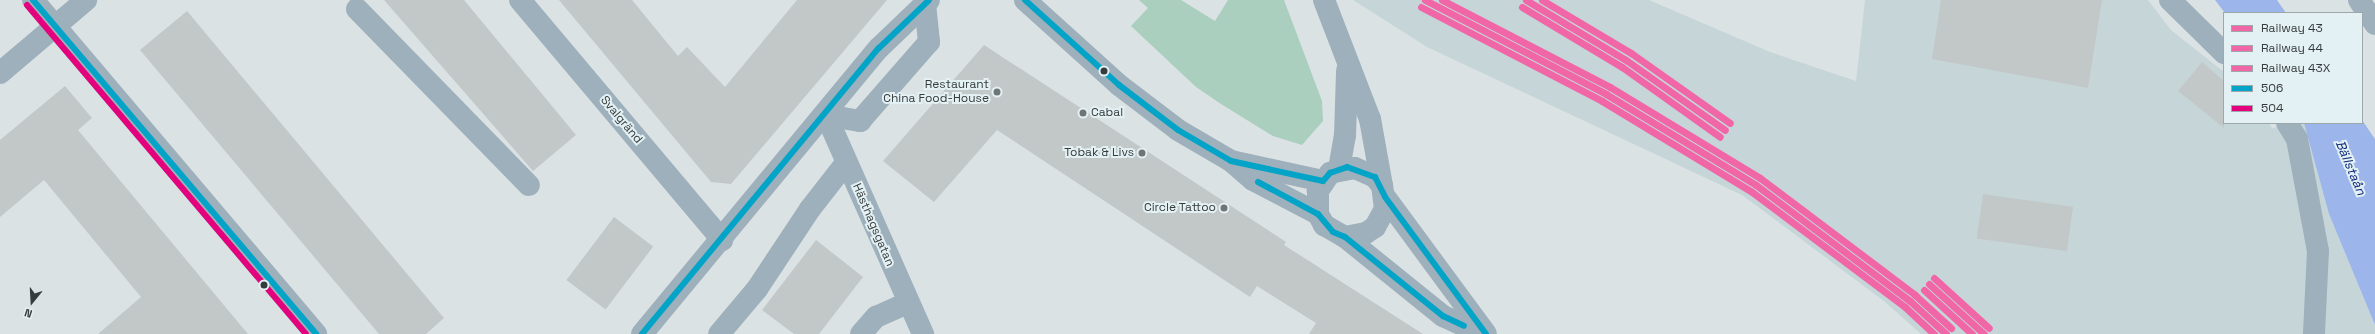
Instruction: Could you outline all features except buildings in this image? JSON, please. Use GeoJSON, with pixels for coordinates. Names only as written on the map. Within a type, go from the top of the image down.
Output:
{"type":"FeatureCollection","features":[{"type":"Feature","properties":{"kind":"street"},"geometry":{"type":"LineString","coordinates":[[32,0],[316,334]]}},
{"type":"Feature","properties":{"kind":"street"},"geometry":{"type":"LineString","coordinates":[[0,73],[86,0]]}},
{"type":"Feature","properties":{"kind":"street","name":"Svalgränd"},"geometry":{"type":"LineString","coordinates":[[520,0],[722,240]]}},
{"type":"Feature","properties":{"kind":"street"},"geometry":{"type":"LineString","coordinates":[[1025,0],[1119,85],[1178,130],[1230,160],[1253,180],[1318,214],[1333,232],[1345,236],[1358,236],[1375,227],[1385,209],[1383,192],[1370,119],[1324,0]]}},
{"type":"Feature","properties":{"kind":"street"},"geometry":{"type":"LineString","coordinates":[[2170,0],[2223,52]]}},
{"type":"Feature","properties":{"kind":"street"},"geometry":{"type":"LineString","coordinates":[[2358,0],[2375,24]]}},
{"type":"Feature","properties":{"kind":"street"},"geometry":{"type":"LineString","coordinates":[[826,115],[860,121],[929,42],[927,2]]}},
{"type":"Feature","properties":{"kind":"street"},"geometry":{"type":"LineString","coordinates":[[642,334],[826,115],[879,48],[927,2]]}},
{"type":"Feature","properties":{"kind":"street"},"geometry":{"type":"LineString","coordinates":[[357,8],[529,185]]}},
{"type":"Feature","properties":{"kind":"street"},"geometry":{"type":"LineString","coordinates":[[1318,214],[1318,191],[1331,175],[1345,136],[1348,62]]}},
{"type":"Feature","properties":{"kind":"street","name":"Hästhagsgatan"},"geometry":{"type":"LineString","coordinates":[[826,115],[907,303],[923,334]]}},
{"type":"Feature","properties":{"kind":"street"},"geometry":{"type":"LineString","coordinates":[[2288,124],[2297,139],[2318,251],[2314,334]]}},
{"type":"Feature","properties":{"kind":"street"},"geometry":{"type":"LineString","coordinates":[[1230,160],[1331,175],[1366,172],[1383,192],[1486,334]]}},
{"type":"Feature","properties":{"kind":"street"},"geometry":{"type":"LineString","coordinates":[[719,334],[757,289],[810,209],[846,163]]}},
{"type":"Feature","properties":{"kind":"street"},"geometry":{"type":"LineString","coordinates":[[1345,236],[1443,316],[1482,334]]}},
{"type":"Feature","properties":{"kind":"street"},"geometry":{"type":"LineString","coordinates":[[861,334],[876,317],[907,303]]}},
{"type":"Feature","properties":{"kind":"shaded area"},"geometry":{"type":"Polygon","coordinates":[[[1353,0],[1649,0],[1770,52],[1856,81],[1865,0],[2148,0],[2171,30],[2223,71],[2223,124],[2270,124],[2272,128],[2304,124],[2329,214],[2375,325],[2375,334],[1921,334],[1884,301],[1742,195],[1427,47],[1353,0]]]}},
{"type":"Feature","properties":{"kind":"green space"},"geometry":{"type":"Polygon","coordinates":[[[1139,0],[1181,0],[1215,21],[1228,0],[1284,0],[1322,101],[1323,121],[1302,145],[1273,136],[1221,104],[1196,87],[1131,26],[1148,8],[1139,0]]]}},
{"type":"Feature","properties":{"kind":"water"},"geometry":{"type":"Polygon","coordinates":[[[2215,0],[2277,0],[2285,12],[2224,12],[2215,0]]]}},
{"type":"Feature","properties":{"kind":"water","name":"Bällstaån"},"geometry":{"type":"Polygon","coordinates":[[[2363,121],[2375,139],[2375,325],[2329,214],[2304,124],[2363,124],[2363,121]]]}},
{"type":"Feature","properties":{"kind":"rail line","name":"43"},"geometry":{"type":"LineString","coordinates":[[1425,0],[1606,94],[1756,185],[1910,301],[1946,334]]}},
{"type":"Feature","properties":{"kind":"rail line","name":"43X"},"geometry":{"type":"LineString","coordinates":[[1442,0],[1610,87],[1760,178],[1915,295],[1951,328]]}},
{"type":"Feature","properties":{"kind":"rail line","name":"43"},"geometry":{"type":"LineString","coordinates":[[1526,0],[1626,60],[1725,130]]}},
{"type":"Feature","properties":{"kind":"rail line","name":"43X"},"geometry":{"type":"LineString","coordinates":[[1542,0],[1631,53],[1730,123]]}},
{"type":"Feature","properties":{"kind":"rail line","name":"44"},"geometry":{"type":"LineString","coordinates":[[1421,7],[1602,101],[1752,192],[1905,307],[1934,334]]}},
{"type":"Feature","properties":{"kind":"rail line","name":"44"},"geometry":{"type":"LineString","coordinates":[[1522,7],[1622,67],[1720,137]]}},
{"type":"Feature","properties":{"kind":"rail line","name":"43X"},"geometry":{"type":"LineString","coordinates":[[1934,278],[1989,328]]}},
{"type":"Feature","properties":{"kind":"rail line","name":"43"},"geometry":{"type":"LineString","coordinates":[[1929,284],[1984,334]]}},
{"type":"Feature","properties":{"kind":"rail line","name":"44"},"geometry":{"type":"LineString","coordinates":[[1924,290],[1972,334]]}},
{"type":"Feature","properties":{"kind":"transit line","name":"506"},"geometry":{"type":"LineString","coordinates":[[33,0],[316,334]]}},
{"type":"Feature","properties":{"kind":"transit line","name":"506"},"geometry":{"type":"LineString","coordinates":[[642,334],[879,48],[929,0]]}},
{"type":"Feature","properties":{"kind":"transit line","name":"506"},"geometry":{"type":"LineString","coordinates":[[1025,0],[1119,85],[1178,130],[1231,161],[1323,181],[1330,173],[1347,167],[1375,177],[1385,197],[1486,334]]}},
{"type":"Feature","properties":{"kind":"transit line","name":"504"},"geometry":{"type":"LineString","coordinates":[[27,5],[306,334]]}},
{"type":"Feature","properties":{"kind":"transit line","name":"506"},"geometry":{"type":"LineString","coordinates":[[1258,182],[1318,214],[1333,232],[1345,237],[1443,316],[1464,326]]}},
{"type":"Feature","properties":{"kind":"place","name":"Restaurant China Food-House"},"geometry":{"type":"Point","coordinates":[997,92]}},
{"type":"Feature","properties":{"kind":"place","name":"Cabal"},"geometry":{"type":"Point","coordinates":[1083,113]}},
{"type":"Feature","properties":{"kind":"place","name":"Tobak & Livs"},"geometry":{"type":"Point","coordinates":[1142,153]}},
{"type":"Feature","properties":{"kind":"place","name":"Circle Tattoo"},"geometry":{"type":"Point","coordinates":[1224,208]}}]}
